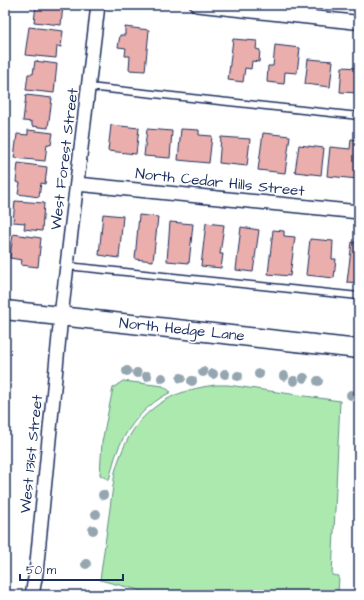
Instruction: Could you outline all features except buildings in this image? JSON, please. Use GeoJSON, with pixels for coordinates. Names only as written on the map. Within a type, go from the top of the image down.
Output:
{"type":"FeatureCollection","features":[{"type":"Feature","properties":{"kind":"street","name":"West Forest Street"},"geometry":{"type":"LineString","coordinates":[[61,316],[98,5]]}},
{"type":"Feature","properties":{"kind":"street"},"geometry":{"type":"LineString","coordinates":[[197,5],[354,22]]}},
{"type":"Feature","properties":{"kind":"street","name":"North Cedar Hills Street"},"geometry":{"type":"LineString","coordinates":[[77,184],[359,212]]}},
{"type":"Feature","properties":{"kind":"street","name":"North Hedge Lane"},"geometry":{"type":"LineString","coordinates":[[5,310],[359,349]]}},
{"type":"Feature","properties":{"kind":"street","name":"West 131st Street"},"geometry":{"type":"LineString","coordinates":[[32,595],[36,573],[61,316]]}},
{"type":"Feature","properties":{"kind":"lane"},"geometry":{"type":"LineString","coordinates":[[89,87],[359,116]]}},
{"type":"Feature","properties":{"kind":"lane"},"geometry":{"type":"LineString","coordinates":[[67,266],[359,296]]}},
{"type":"Feature","properties":{"kind":"green space"},"geometry":{"type":"Polygon","coordinates":[[[123,381],[163,386],[171,392],[147,408],[128,430],[117,451],[109,480],[100,475],[102,442],[113,388],[123,381]]]}},
{"type":"Feature","properties":{"kind":"green space"},"geometry":{"type":"Polygon","coordinates":[[[215,385],[228,385],[340,401],[332,575],[339,576],[338,595],[158,595],[100,580],[115,472],[121,453],[129,437],[150,411],[163,401],[178,394],[215,385]]]}}]}
